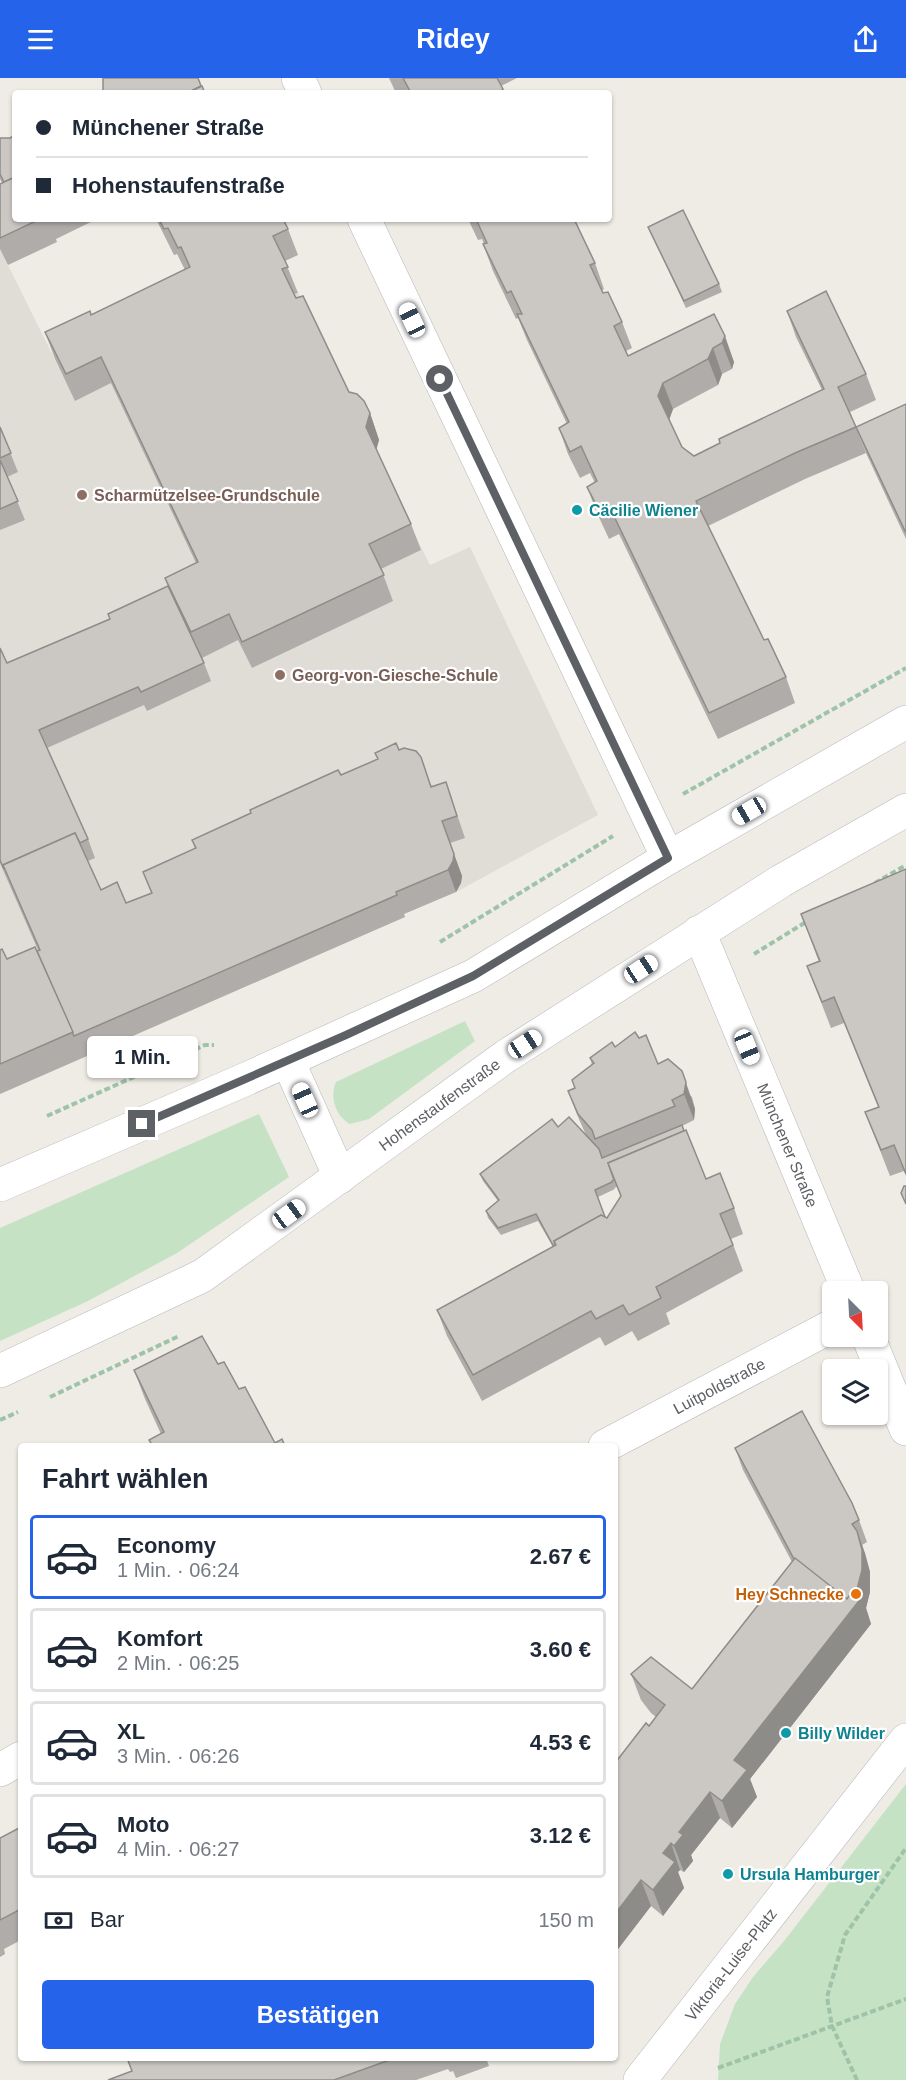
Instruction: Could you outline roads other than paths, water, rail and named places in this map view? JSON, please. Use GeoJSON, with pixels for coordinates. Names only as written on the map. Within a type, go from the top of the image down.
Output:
{"type":"FeatureCollection","features":[{"type":"Feature","properties":{"kind":"main road"},"geometry":{"type":"LineString","coordinates":[[365,222],[668,858]]}},
{"type":"Feature","properties":{"kind":"main road"},"geometry":{"type":"LineString","coordinates":[[0,1185],[288,1061],[473,976],[668,858],[906,722]]}},
{"type":"Feature","properties":{"kind":"main road","name":"Hohenstaufenstraße"},"geometry":{"type":"LineString","coordinates":[[0,1371],[202,1276],[506,1056],[781,881],[906,810]]}},
{"type":"Feature","properties":{"kind":"main road","name":"Münchener Straße"},"geometry":{"type":"LineString","coordinates":[[699,932],[844,1281]]}},
{"type":"Feature","properties":{"kind":"main road"},"geometry":{"type":"LineString","coordinates":[[288,1061],[340,1177]]}},
{"type":"Feature","properties":{"kind":"main road","name":"Luitpoldstraße"},"geometry":{"type":"LineString","coordinates":[[611,1443],[822,1331]]}},
{"type":"Feature","properties":{"kind":"main road"},"geometry":{"type":"LineString","coordinates":[[872,1347],[906,1429]]}},
{"type":"Feature","properties":{"kind":"main road","name":"Viktoria-Luise-Platz"},"geometry":{"type":"LineString","coordinates":[[642,2077],[906,1740]]}},
{"type":"Feature","properties":{"kind":"main road"},"geometry":{"type":"LineString","coordinates":[[0,1770],[18,1760]]}},
{"type":"Feature","properties":{"kind":"place","name":"Scharmützelsee-Grundschule"},"geometry":{"type":"Point","coordinates":[82,495]}},
{"type":"Feature","properties":{"kind":"place","name":"Cäcilie Wiener"},"geometry":{"type":"Point","coordinates":[577,510]}},
{"type":"Feature","properties":{"kind":"place","name":"Georg-von-Giesche-Schule"},"geometry":{"type":"Point","coordinates":[280,675]}},
{"type":"Feature","properties":{"kind":"place","name":"Hey Schnecke"},"geometry":{"type":"Point","coordinates":[856,1594]}},
{"type":"Feature","properties":{"kind":"place","name":"Billy Wilder"},"geometry":{"type":"Point","coordinates":[786,1733]}},
{"type":"Feature","properties":{"kind":"place","name":"Ursula Hamburger"},"geometry":{"type":"Point","coordinates":[728,1874]}}]}
